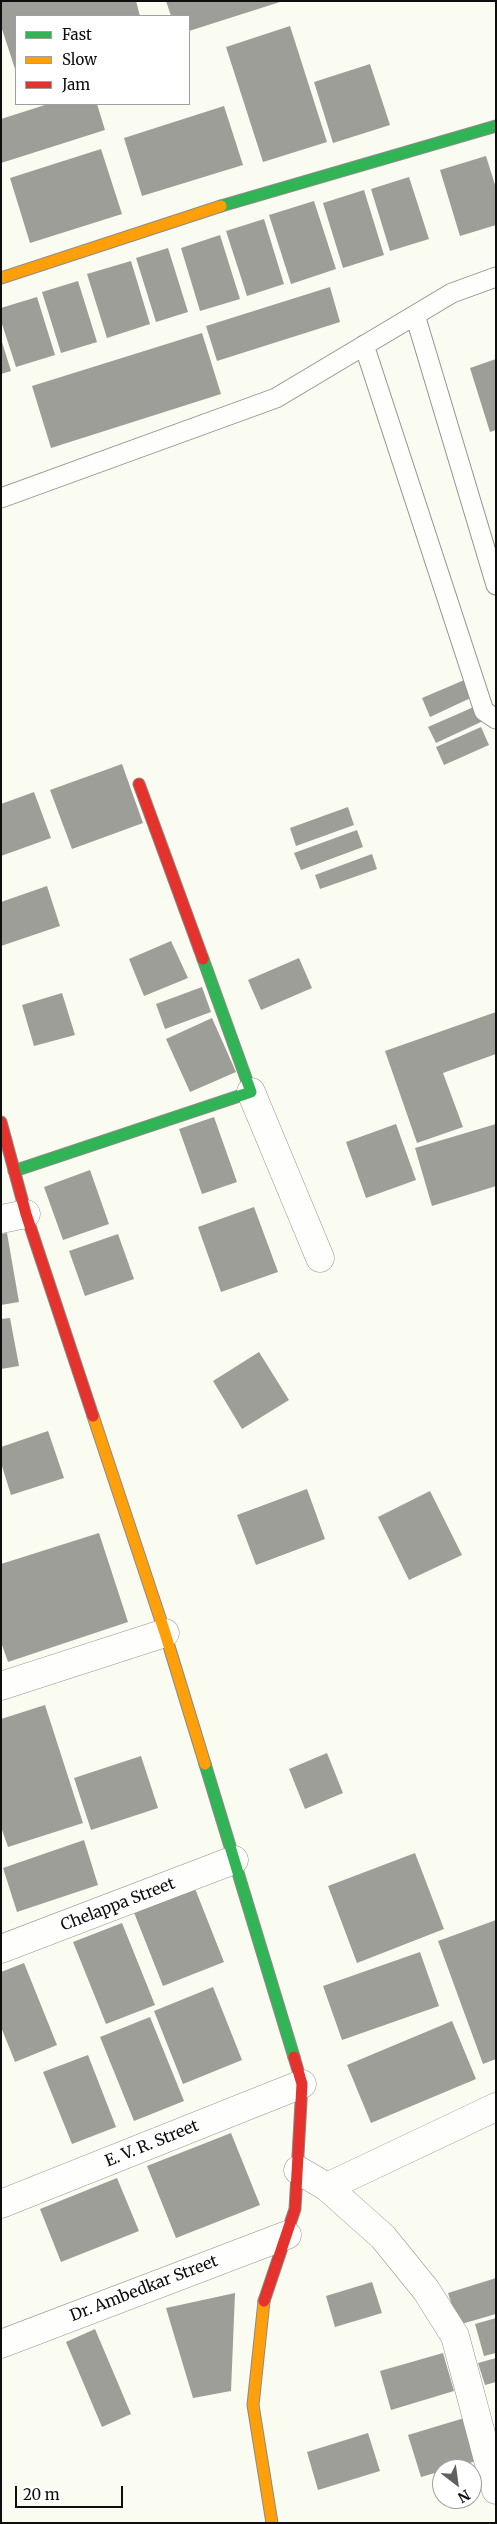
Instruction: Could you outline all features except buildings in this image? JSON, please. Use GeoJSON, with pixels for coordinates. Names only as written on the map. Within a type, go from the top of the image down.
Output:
{"type":"FeatureCollection","features":[{"type":"Feature","properties":{"kind":"street"},"geometry":{"type":"LineString","coordinates":[[1,278],[168,222],[496,126]]}},
{"type":"Feature","properties":{"kind":"street"},"geometry":{"type":"LineString","coordinates":[[139,784],[251,1092],[320,1258]]}},
{"type":"Feature","properties":{"kind":"street"},"geometry":{"type":"LineString","coordinates":[[14,1171],[251,1092]]}},
{"type":"Feature","properties":{"kind":"street"},"geometry":{"type":"LineString","coordinates":[[1,1122],[14,1171],[14,1217],[165,1633],[302,2084],[295,2209],[263,2304],[253,2404],[272,2523]]}},
{"type":"Feature","properties":{"kind":"street"},"geometry":{"type":"LineString","coordinates":[[1,1686],[165,1633]]}},
{"type":"Feature","properties":{"kind":"street","name":"Chelappa Street"},"geometry":{"type":"LineString","coordinates":[[1,1949],[234,1860]]}},
{"type":"Feature","properties":{"kind":"street","name":"E. V. R. Street"},"geometry":{"type":"LineString","coordinates":[[1,2204],[302,2084]]}},
{"type":"Feature","properties":{"kind":"street"},"geometry":{"type":"LineString","coordinates":[[327,2188],[496,2107]]}},
{"type":"Feature","properties":{"kind":"street"},"geometry":{"type":"LineString","coordinates":[[298,2170],[327,2188],[382,2237],[426,2290],[455,2336],[496,2490]]}},
{"type":"Feature","properties":{"kind":"street","name":"Dr. Ambedkar Street"},"geometry":{"type":"LineString","coordinates":[[1,2344],[287,2235]]}},
{"type":"Feature","properties":{"kind":"lane"},"geometry":{"type":"LineString","coordinates":[[1,498],[276,398],[452,293],[496,277]]}},
{"type":"Feature","properties":{"kind":"lane"},"geometry":{"type":"LineString","coordinates":[[415,315],[496,584]]}},
{"type":"Feature","properties":{"kind":"lane"},"geometry":{"type":"LineString","coordinates":[[364,345],[484,711],[496,719]]}},
{"type":"Feature","properties":{"kind":"traffic: fast"},"geometry":{"type":"LineString","coordinates":[[221,206],[496,126]]}},
{"type":"Feature","properties":{"kind":"traffic: fast"},"geometry":{"type":"LineString","coordinates":[[14,1171],[251,1092],[203,959]]}},
{"type":"Feature","properties":{"kind":"traffic: fast"},"geometry":{"type":"LineString","coordinates":[[205,1764],[294,2057]]}},
{"type":"Feature","properties":{"kind":"traffic: slow"},"geometry":{"type":"LineString","coordinates":[[1,278],[221,206]]}},
{"type":"Feature","properties":{"kind":"traffic: slow"},"geometry":{"type":"LineString","coordinates":[[93,1416],[165,1633],[205,1764]]}},
{"type":"Feature","properties":{"kind":"traffic: slow"},"geometry":{"type":"LineString","coordinates":[[264,2301],[253,2405],[272,2523]]}},
{"type":"Feature","properties":{"kind":"traffic: jam"},"geometry":{"type":"LineString","coordinates":[[139,784],[203,959]]}},
{"type":"Feature","properties":{"kind":"traffic: jam"},"geometry":{"type":"LineString","coordinates":[[1,1122],[26,1214],[93,1416]]}},
{"type":"Feature","properties":{"kind":"traffic: jam"},"geometry":{"type":"LineString","coordinates":[[264,2301],[295,2209],[302,2084],[294,2057]]}}]}
